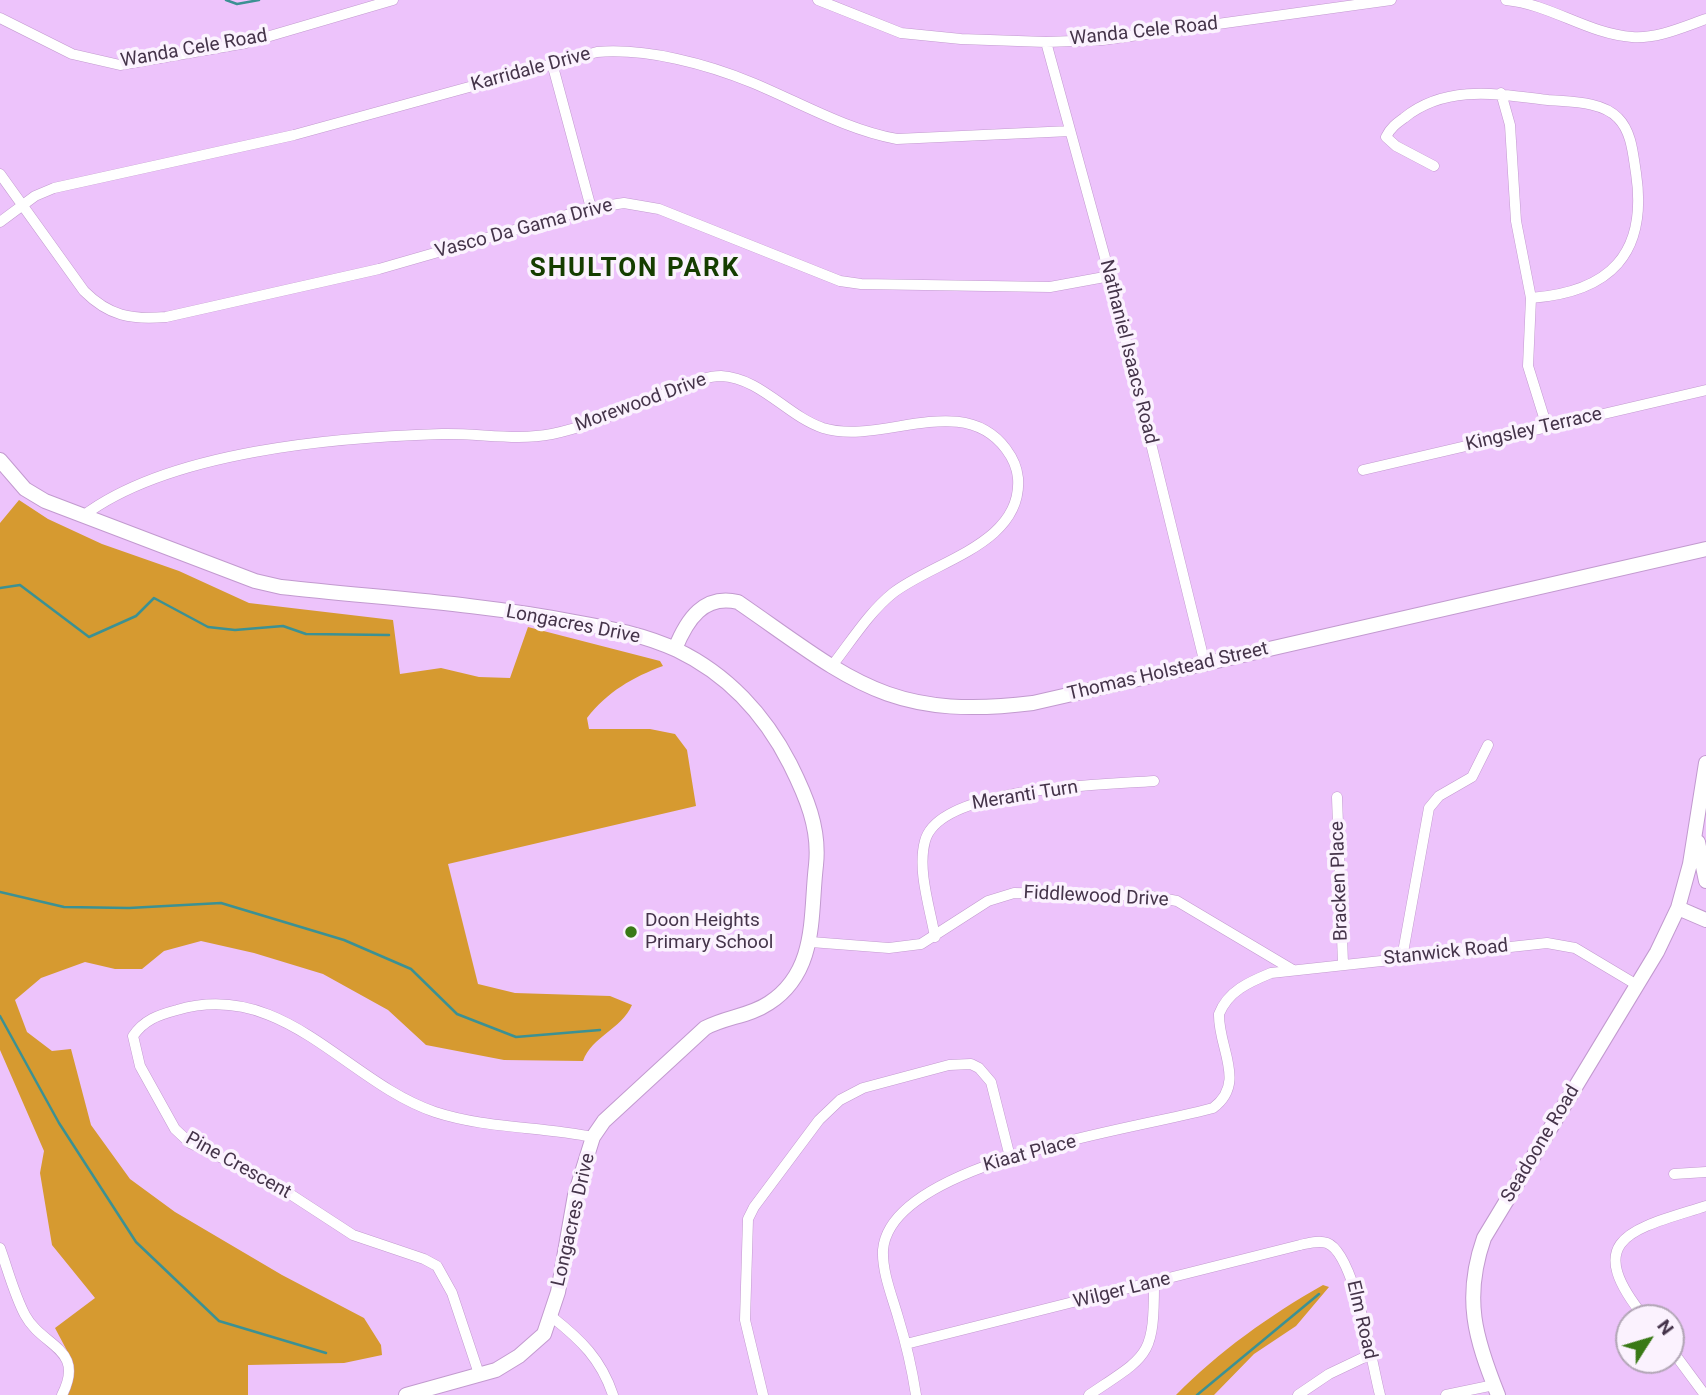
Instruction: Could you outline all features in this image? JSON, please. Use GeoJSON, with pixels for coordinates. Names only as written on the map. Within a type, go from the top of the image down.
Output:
{"type":"FeatureCollection","features":[{"type":"Feature","properties":{"kind":"street","name":"Wanda Cele Road"},"geometry":{"type":"LineString","coordinates":[[0,18],[72,54],[120,65],[246,43],[393,0]]}},
{"type":"Feature","properties":{"kind":"street","name":"Wanda Cele Road"},"geometry":{"type":"LineString","coordinates":[[818,0],[901,33],[961,39],[1046,42],[1102,40],[1391,0]]}},
{"type":"Feature","properties":{"kind":"street"},"geometry":{"type":"LineString","coordinates":[[1506,0],[1573,19],[1605,32],[1632,37],[1653,36],[1706,19]]}},
{"type":"Feature","properties":{"kind":"street","name":"Nathaniel Isaacs Road"},"geometry":{"type":"LineString","coordinates":[[1046,42],[1110,276],[1205,664]]}},
{"type":"Feature","properties":{"kind":"street","name":"Karridale Drive"},"geometry":{"type":"LineString","coordinates":[[0,222],[22,205],[54,188],[294,135],[597,52],[641,53],[751,82],[872,134],[897,139],[1070,131]]}},
{"type":"Feature","properties":{"kind":"street"},"geometry":{"type":"LineString","coordinates":[[552,64],[591,208]]}},
{"type":"Feature","properties":{"kind":"street"},"geometry":{"type":"LineString","coordinates":[[1434,166],[1390,142],[1386,137],[1388,132],[1410,113],[1443,98],[1475,93],[1501,93],[1603,108],[1620,120],[1632,146],[1639,214],[1626,256],[1605,276],[1587,286],[1568,293],[1531,298]]}},
{"type":"Feature","properties":{"kind":"street"},"geometry":{"type":"LineString","coordinates":[[1501,93],[1510,125],[1516,221],[1531,298],[1528,366],[1547,427]]}},
{"type":"Feature","properties":{"kind":"street","name":"Vasco Da Gama Drive"},"geometry":{"type":"LineString","coordinates":[[0,174],[71,274],[98,305],[114,314],[144,319],[166,317],[379,269],[591,208],[624,203],[659,209],[840,281],[861,284],[1050,287],[1110,276]]}},
{"type":"Feature","properties":{"kind":"street","name":"Morewood Drive"},"geometry":{"type":"LineString","coordinates":[[83,516],[129,490],[211,462],[318,444],[438,435],[508,437],[554,434],[708,377],[737,378],[809,422],[826,429],[863,432],[965,421],[985,430],[1000,442],[1012,457],[1018,476],[1012,511],[1001,526],[985,540],[892,594],[831,667]]}},
{"type":"Feature","properties":{"kind":"street","name":"Kingsley Terrace"},"geometry":{"type":"LineString","coordinates":[[1363,470],[1706,390]]}},
{"type":"Feature","properties":{"kind":"street","name":"Longacres Drive"},"geometry":{"type":"LineString","coordinates":[[0,460],[25,489],[53,505],[255,582],[543,616],[609,628],[675,649],[697,661],[744,698],[777,739],[795,774],[815,826],[817,859],[811,942],[786,988],[768,1004],[721,1019],[705,1028],[617,1108],[593,1137],[575,1195],[552,1317],[544,1334],[527,1350],[496,1370],[408,1395]]}},
{"type":"Feature","properties":{"kind":"street","name":"Thomas Holstead Street"},"geometry":{"type":"LineString","coordinates":[[675,649],[699,608],[710,601],[724,599],[738,602],[831,667],[883,694],[936,707],[968,708],[1033,703],[1706,549]]}},
{"type":"Feature","properties":{"kind":"street"},"geometry":{"type":"LineString","coordinates":[[1402,958],[1429,808],[1439,796],[1472,777],[1488,745]]}},
{"type":"Feature","properties":{"kind":"street","name":"Seadoone Road"},"geometry":{"type":"LineString","coordinates":[[1496,1390],[1478,1342],[1471,1289],[1484,1238],[1637,985],[1678,908],[1696,830],[1706,763]]}},
{"type":"Feature","properties":{"kind":"street","name":"Meranti Turn"},"geometry":{"type":"LineString","coordinates":[[935,937],[923,860],[925,839],[946,814],[984,799],[1154,781]]}},
{"type":"Feature","properties":{"kind":"street","name":"Bracken Place"},"geometry":{"type":"LineString","coordinates":[[1337,797],[1343,964]]}},
{"type":"Feature","properties":{"kind":"street"},"geometry":{"type":"LineString","coordinates":[[1696,830],[1706,881]]}},
{"type":"Feature","properties":{"kind":"street","name":"Fiddlewood Drive"},"geometry":{"type":"LineString","coordinates":[[811,942],[910,947],[935,937],[988,901],[1014,894],[1157,896],[1185,905],[1293,970]]}},
{"type":"Feature","properties":{"kind":"street"},"geometry":{"type":"LineString","coordinates":[[1678,908],[1706,920]]}},
{"type":"Feature","properties":{"kind":"street","name":"Stanwick Road"},"geometry":{"type":"LineString","coordinates":[[1247,984],[1271,972],[1563,943],[1637,985]]}},
{"type":"Feature","properties":{"kind":"street","name":"Kiaat Place"},"geometry":{"type":"LineString","coordinates":[[916,1395],[906,1344],[885,1272],[883,1248],[891,1230],[922,1196],[943,1182],[1010,1157],[1213,1108],[1223,1100],[1232,1079],[1219,1014],[1231,994],[1247,984]]}},
{"type":"Feature","properties":{"kind":"street","name":"Pine Crescent"},"geometry":{"type":"LineString","coordinates":[[479,1374],[452,1293],[437,1266],[353,1235],[267,1179],[190,1143],[175,1129],[140,1066],[133,1036],[141,1025],[163,1014],[215,1002],[235,1003],[275,1018],[327,1046],[404,1098],[436,1112],[472,1122],[593,1137]]}},
{"type":"Feature","properties":{"kind":"street"},"geometry":{"type":"LineString","coordinates":[[763,1395],[745,1320],[744,1269],[748,1219],[830,1107],[863,1087],[949,1065],[971,1064],[979,1068],[991,1082],[1010,1157]]}},
{"type":"Feature","properties":{"kind":"street"},"geometry":{"type":"LineString","coordinates":[[1674,1174],[1706,1172]]}},
{"type":"Feature","properties":{"kind":"street"},"geometry":{"type":"LineString","coordinates":[[1635,1304],[1617,1280],[1615,1263],[1618,1247],[1628,1236],[1646,1226],[1706,1206]]}},
{"type":"Feature","properties":{"kind":"street","name":"Wilger Lane"},"geometry":{"type":"LineString","coordinates":[[906,1344],[1316,1242],[1326,1242],[1336,1248]]}},
{"type":"Feature","properties":{"kind":"street"},"geometry":{"type":"LineString","coordinates":[[0,1248],[24,1314],[33,1329],[60,1348],[68,1359],[69,1372],[62,1395]]}},
{"type":"Feature","properties":{"kind":"street","name":"Elm Road"},"geometry":{"type":"LineString","coordinates":[[1336,1248],[1350,1271],[1380,1395]]}},
{"type":"Feature","properties":{"kind":"street"},"geometry":{"type":"LineString","coordinates":[[1089,1395],[1127,1370],[1146,1349],[1154,1329],[1154,1284]]}},
{"type":"Feature","properties":{"kind":"street"},"geometry":{"type":"LineString","coordinates":[[552,1317],[587,1346],[598,1361],[613,1395]]}},
{"type":"Feature","properties":{"kind":"street"},"geometry":{"type":"LineString","coordinates":[[1298,1395],[1329,1374],[1369,1355]]}},
{"type":"Feature","properties":{"kind":"street"},"geometry":{"type":"LineString","coordinates":[[1685,1368],[1705,1395]]}},
{"type":"Feature","properties":{"kind":"street"},"geometry":{"type":"LineString","coordinates":[[1446,1395],[1496,1390]]}},
{"type":"Feature","properties":{"kind":"shaded area"},"geometry":{"type":"Polygon","coordinates":[[[19,500],[48,519],[102,544],[179,571],[249,603],[393,620],[400,674],[441,668],[479,677],[510,678],[528,627],[660,661],[663,666],[631,680],[603,700],[587,718],[589,729],[650,729],[675,734],[687,750],[696,806],[448,864],[478,984],[515,993],[610,996],[632,1005],[621,1021],[593,1045],[583,1061],[504,1060],[426,1045],[388,1010],[323,974],[254,953],[201,941],[164,951],[142,969],[115,969],[85,962],[41,978],[15,1000],[27,1032],[52,1051],[71,1049],[91,1125],[130,1179],[175,1212],[282,1275],[364,1318],[381,1345],[382,1355],[344,1363],[248,1365],[248,1395],[68,1395],[73,1362],[55,1328],[95,1298],[52,1245],[40,1173],[44,1151],[0,1050],[0,523],[19,500]]]}},
{"type":"Feature","properties":{"kind":"shaded area"},"geometry":{"type":"Polygon","coordinates":[[[1323,1285],[1329,1287],[1296,1326],[1254,1354],[1214,1395],[1176,1395],[1245,1335],[1323,1285]]]}},
{"type":"Feature","properties":{"kind":"waterway"},"geometry":{"type":"LineString","coordinates":[[226,0],[237,4],[259,0]]}},
{"type":"Feature","properties":{"kind":"waterway"},"geometry":{"type":"LineString","coordinates":[[0,588],[20,585],[89,637],[136,616],[154,598],[208,627],[235,630],[283,626],[306,634],[389,635]]}},
{"type":"Feature","properties":{"kind":"waterway"},"geometry":{"type":"LineString","coordinates":[[0,892],[64,907],[129,908],[221,903],[344,940],[411,969],[457,1014],[516,1037],[600,1030]]}},
{"type":"Feature","properties":{"kind":"waterway"},"geometry":{"type":"LineString","coordinates":[[0,1016],[59,1123],[136,1242],[219,1321],[326,1353]]}},
{"type":"Feature","properties":{"kind":"waterway"},"geometry":{"type":"LineString","coordinates":[[1197,1395],[1319,1294]]}},
{"type":"Feature","properties":{"kind":"place","name":"Doon Heights Primary School"},"geometry":{"type":"Point","coordinates":[631,932]}},
{"type":"Feature","properties":{"kind":"district","name":"SHULTON PARK"},"geometry":{"type":"Point","coordinates":[635,269]}}]}
